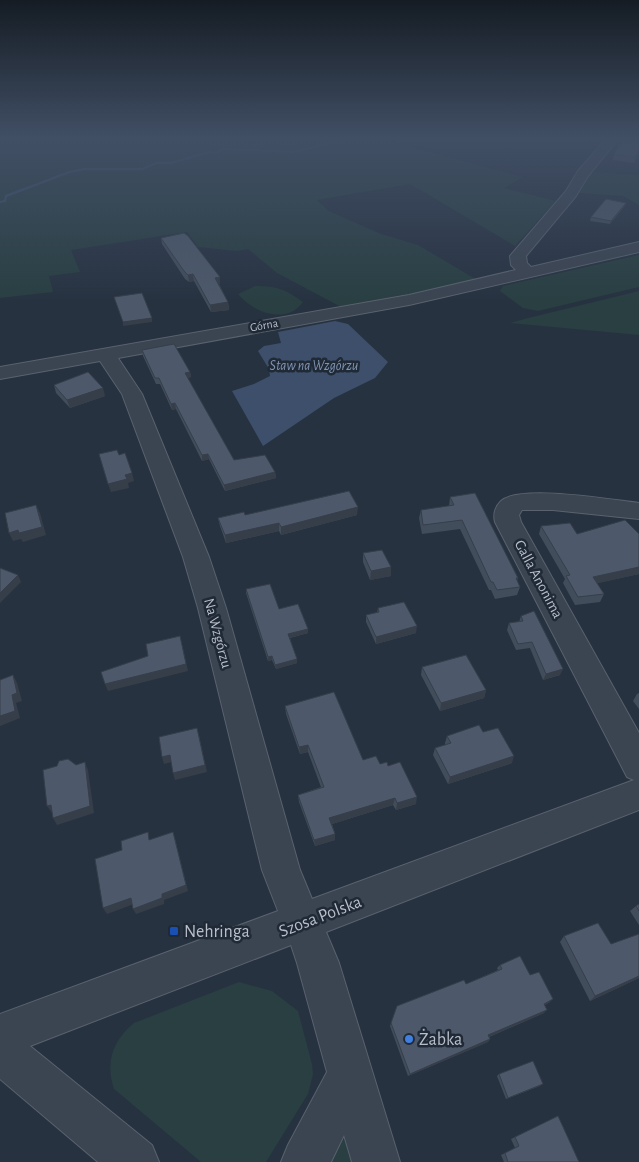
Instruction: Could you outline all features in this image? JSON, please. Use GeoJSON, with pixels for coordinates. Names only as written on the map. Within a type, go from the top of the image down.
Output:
{"type":"FeatureCollection","features":[{"type":"Feature","properties":{"kind":"street"},"geometry":{"type":"LineString","coordinates":[[527,272],[519,265],[518,256],[571,192]]}},
{"type":"Feature","properties":{"kind":"street","name":"Górna"},"geometry":{"type":"LineString","coordinates":[[0,372],[409,300],[639,247]]}},
{"type":"Feature","properties":{"kind":"street","name":"Na Wzgórzu"},"geometry":{"type":"LineString","coordinates":[[107,354],[132,394],[196,557],[212,608],[281,870],[318,962],[376,1162]]}},
{"type":"Feature","properties":{"kind":"street","name":"Galla Anonima"},"geometry":{"type":"LineString","coordinates":[[639,511],[529,501],[514,504],[508,509],[506,514],[508,522],[639,766]]}},
{"type":"Feature","properties":{"kind":"street","name":"Szosa Polska"},"geometry":{"type":"LineString","coordinates":[[0,1036],[639,794]]}},
{"type":"Feature","properties":{"kind":"street"},"geometry":{"type":"LineString","coordinates":[[0,1050],[135,1162]]}},
{"type":"Feature","properties":{"kind":"street"},"geometry":{"type":"LineString","coordinates":[[305,1162],[351,1074]]}},
{"type":"Feature","properties":{"kind":"green space"},"geometry":{"type":"Polygon","coordinates":[[[0,192],[362,192],[317,200],[329,211],[381,234],[418,245],[479,281],[466,285],[341,307],[277,273],[248,249],[237,251],[198,247],[187,232],[71,250],[80,272],[49,276],[53,292],[0,298],[0,192]]]}},
{"type":"Feature","properties":{"kind":"green space"},"geometry":{"type":"Polygon","coordinates":[[[424,192],[521,192],[556,201],[515,246],[424,192]]]}},
{"type":"Feature","properties":{"kind":"green space"},"geometry":{"type":"Polygon","coordinates":[[[639,192],[639,205],[623,196],[579,193],[639,192]]]}},
{"type":"Feature","properties":{"kind":"green space"},"geometry":{"type":"Polygon","coordinates":[[[639,255],[639,287],[538,311],[523,308],[500,291],[503,286],[639,255]]]}},
{"type":"Feature","properties":{"kind":"green space"},"geometry":{"type":"Polygon","coordinates":[[[255,286],[280,289],[303,302],[296,309],[279,315],[261,311],[244,301],[238,294],[255,286]]]}},
{"type":"Feature","properties":{"kind":"green space"},"geometry":{"type":"Polygon","coordinates":[[[639,291],[639,335],[510,323],[528,318],[639,291]]]}},
{"type":"Feature","properties":{"kind":"green space"},"geometry":{"type":"Polygon","coordinates":[[[239,982],[272,991],[298,1011],[313,1074],[308,1094],[266,1162],[201,1162],[114,1089],[110,1070],[111,1061],[116,1044],[134,1023],[239,982]]]}},
{"type":"Feature","properties":{"kind":"green space"},"geometry":{"type":"Polygon","coordinates":[[[344,1139],[350,1144],[355,1162],[328,1162],[339,1141],[344,1139]]]}},
{"type":"Feature","properties":{"kind":"water","name":"Staw na Wzgórzu"},"geometry":{"type":"Polygon","coordinates":[[[335,321],[348,324],[388,362],[375,378],[334,398],[263,446],[232,391],[254,384],[270,376],[269,369],[258,351],[264,346],[281,343],[278,332],[335,321]]]}},
{"type":"Feature","properties":{"kind":"building"},"geometry":{"type":"Polygon","coordinates":[[[606,199],[626,203],[611,221],[591,217],[606,199]]]}},
{"type":"Feature","properties":{"kind":"building"},"geometry":{"type":"Polygon","coordinates":[[[184,233],[220,277],[215,278],[228,302],[210,305],[193,274],[188,275],[184,271],[161,238],[184,233]]]}},
{"type":"Feature","properties":{"kind":"building"},"geometry":{"type":"Polygon","coordinates":[[[142,293],[152,318],[123,322],[114,297],[142,293]]]}},
{"type":"Feature","properties":{"kind":"building"},"geometry":{"type":"Polygon","coordinates":[[[174,344],[190,372],[185,373],[234,460],[265,455],[275,472],[224,485],[208,454],[202,455],[175,403],[171,404],[159,378],[155,378],[142,350],[174,344]]]}},
{"type":"Feature","properties":{"kind":"building"},"geometry":{"type":"Polygon","coordinates":[[[88,372],[103,388],[67,400],[54,385],[88,372]]]}},
{"type":"Feature","properties":{"kind":"building"},"geometry":{"type":"Polygon","coordinates":[[[117,450],[119,455],[125,453],[132,473],[125,475],[127,479],[108,484],[99,454],[117,450]]]}},
{"type":"Feature","properties":{"kind":"building"},"geometry":{"type":"Polygon","coordinates":[[[349,491],[358,507],[281,527],[279,523],[225,535],[218,518],[244,512],[245,515],[349,491]]]}},
{"type":"Feature","properties":{"kind":"building"},"geometry":{"type":"Polygon","coordinates":[[[475,493],[518,578],[516,578],[520,587],[497,590],[493,582],[491,582],[462,520],[423,525],[421,510],[454,505],[450,497],[475,493]]]}},
{"type":"Feature","properties":{"kind":"building"},"geometry":{"type":"Polygon","coordinates":[[[36,505],[42,527],[19,533],[18,530],[9,533],[5,513],[36,505]]]}},
{"type":"Feature","properties":{"kind":"building"},"geometry":{"type":"Polygon","coordinates":[[[625,520],[639,534],[639,567],[593,577],[604,594],[578,597],[566,576],[570,575],[541,526],[570,523],[577,534],[625,520]]]}},
{"type":"Feature","properties":{"kind":"building"},"geometry":{"type":"Polygon","coordinates":[[[382,550],[391,567],[371,571],[363,553],[382,550]]]}},
{"type":"Feature","properties":{"kind":"building"},"geometry":{"type":"Polygon","coordinates":[[[0,568],[18,575],[0,593],[0,568]]]}},
{"type":"Feature","properties":{"kind":"building"},"geometry":{"type":"Polygon","coordinates":[[[270,584],[279,609],[298,604],[308,629],[288,634],[297,659],[275,665],[272,656],[268,657],[246,589],[270,584]]]}},
{"type":"Feature","properties":{"kind":"building"},"geometry":{"type":"Polygon","coordinates":[[[404,602],[417,626],[376,637],[366,615],[379,612],[378,608],[404,602]]]}},
{"type":"Feature","properties":{"kind":"building"},"geometry":{"type":"Polygon","coordinates":[[[534,611],[563,669],[546,674],[532,642],[518,644],[509,623],[523,621],[521,616],[534,611]]]}},
{"type":"Feature","properties":{"kind":"building"},"geometry":{"type":"Polygon","coordinates":[[[180,636],[186,664],[105,684],[101,672],[148,656],[146,644],[180,636]]]}},
{"type":"Feature","properties":{"kind":"building"},"geometry":{"type":"Polygon","coordinates":[[[466,655],[486,690],[441,703],[422,667],[466,655]]]}},
{"type":"Feature","properties":{"kind":"building"},"geometry":{"type":"Polygon","coordinates":[[[13,675],[17,693],[12,695],[15,711],[0,716],[0,680],[13,675]]]}},
{"type":"Feature","properties":{"kind":"building"},"geometry":{"type":"Polygon","coordinates":[[[334,692],[363,760],[376,756],[380,764],[387,762],[388,766],[400,762],[417,797],[397,803],[395,798],[329,818],[335,834],[314,840],[298,795],[324,787],[308,745],[299,747],[285,706],[334,692]]]}},
{"type":"Feature","properties":{"kind":"building"},"geometry":{"type":"Polygon","coordinates":[[[479,725],[483,732],[498,728],[514,756],[450,777],[435,748],[451,743],[447,736],[479,725]]]}},
{"type":"Feature","properties":{"kind":"building"},"geometry":{"type":"Polygon","coordinates":[[[197,728],[205,765],[173,773],[170,755],[162,757],[159,737],[197,728]]]}},
{"type":"Feature","properties":{"kind":"building"},"geometry":{"type":"Polygon","coordinates":[[[68,759],[76,765],[85,762],[90,806],[53,818],[51,805],[47,806],[43,770],[57,766],[59,761],[68,759]]]}},
{"type":"Feature","properties":{"kind":"building"},"geometry":{"type":"Polygon","coordinates":[[[148,832],[149,840],[173,832],[186,885],[162,894],[162,898],[133,909],[131,898],[103,908],[95,859],[122,850],[121,841],[148,832]]]}},
{"type":"Feature","properties":{"kind":"building"},"geometry":{"type":"Polygon","coordinates":[[[598,923],[611,944],[639,934],[639,976],[595,996],[564,936],[598,923]]]}},
{"type":"Feature","properties":{"kind":"building"},"geometry":{"type":"Polygon","coordinates":[[[520,956],[530,975],[539,972],[553,999],[544,1004],[547,1010],[488,1035],[490,1039],[410,1074],[391,1023],[397,1006],[464,980],[466,984],[502,969],[500,965],[520,956]]]}},
{"type":"Feature","properties":{"kind":"building"},"geometry":{"type":"Polygon","coordinates":[[[533,1061],[543,1084],[508,1098],[499,1074],[533,1061]]]}},
{"type":"Feature","properties":{"kind":"building"},"geometry":{"type":"Polygon","coordinates":[[[558,1116],[579,1162],[508,1162],[505,1153],[519,1146],[515,1137],[558,1116]]]}},
{"type":"Feature","properties":{"kind":"waterway"},"geometry":{"type":"LineString","coordinates":[[0,202],[5,201],[6,196],[16,192]]}},
{"type":"Feature","properties":{"kind":"place","name":"Nehringa"},"geometry":{"type":"Point","coordinates":[174,931]}},
{"type":"Feature","properties":{"kind":"place","name":"Żabka"},"geometry":{"type":"Point","coordinates":[409,1039]}}]}
